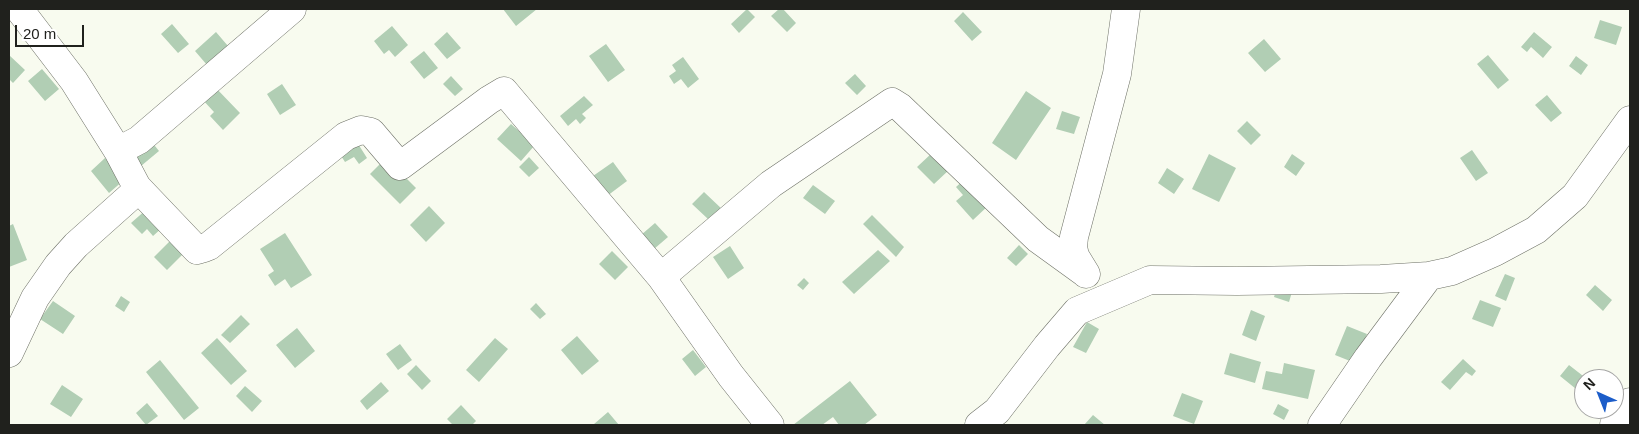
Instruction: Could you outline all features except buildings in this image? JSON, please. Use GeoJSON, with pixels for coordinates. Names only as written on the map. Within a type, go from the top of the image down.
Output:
{"type":"FeatureCollection","features":[{"type":"Feature","properties":{"kind":"street"},"geometry":{"type":"LineString","coordinates":[[19,9],[74,81],[118,151],[137,187],[197,250],[209,246],[346,136],[361,130],[371,132],[400,166],[504,91],[661,277],[732,376],[770,425]]}},
{"type":"Feature","properties":{"kind":"street"},"geometry":{"type":"LineString","coordinates":[[118,151],[139,140],[292,9]]}},
{"type":"Feature","properties":{"kind":"street"},"geometry":{"type":"LineString","coordinates":[[979,425],[996,411],[1077,311],[1088,278],[1075,256],[1073,248],[1074,237],[1117,74],[1126,9]]}},
{"type":"Feature","properties":{"kind":"street"},"geometry":{"type":"LineString","coordinates":[[661,277],[771,184],[892,102],[900,107],[1038,239],[1085,273]]}},
{"type":"Feature","properties":{"kind":"street"},"geometry":{"type":"LineString","coordinates":[[1077,311],[1150,280],[1382,279],[1429,276],[1452,271],[1495,252],[1536,230],[1575,196],[1630,120]]}},
{"type":"Feature","properties":{"kind":"street"},"geometry":{"type":"LineString","coordinates":[[12,339],[35,298],[58,265],[76,245],[132,195],[137,187]]}},
{"type":"Feature","properties":{"kind":"street"},"geometry":{"type":"LineString","coordinates":[[1322,425],[1368,358],[1429,276]]}},
{"type":"Feature","properties":{"kind":"street"},"geometry":{"type":"LineString","coordinates":[[1614,425],[1621,418],[1630,402]]}}]}
